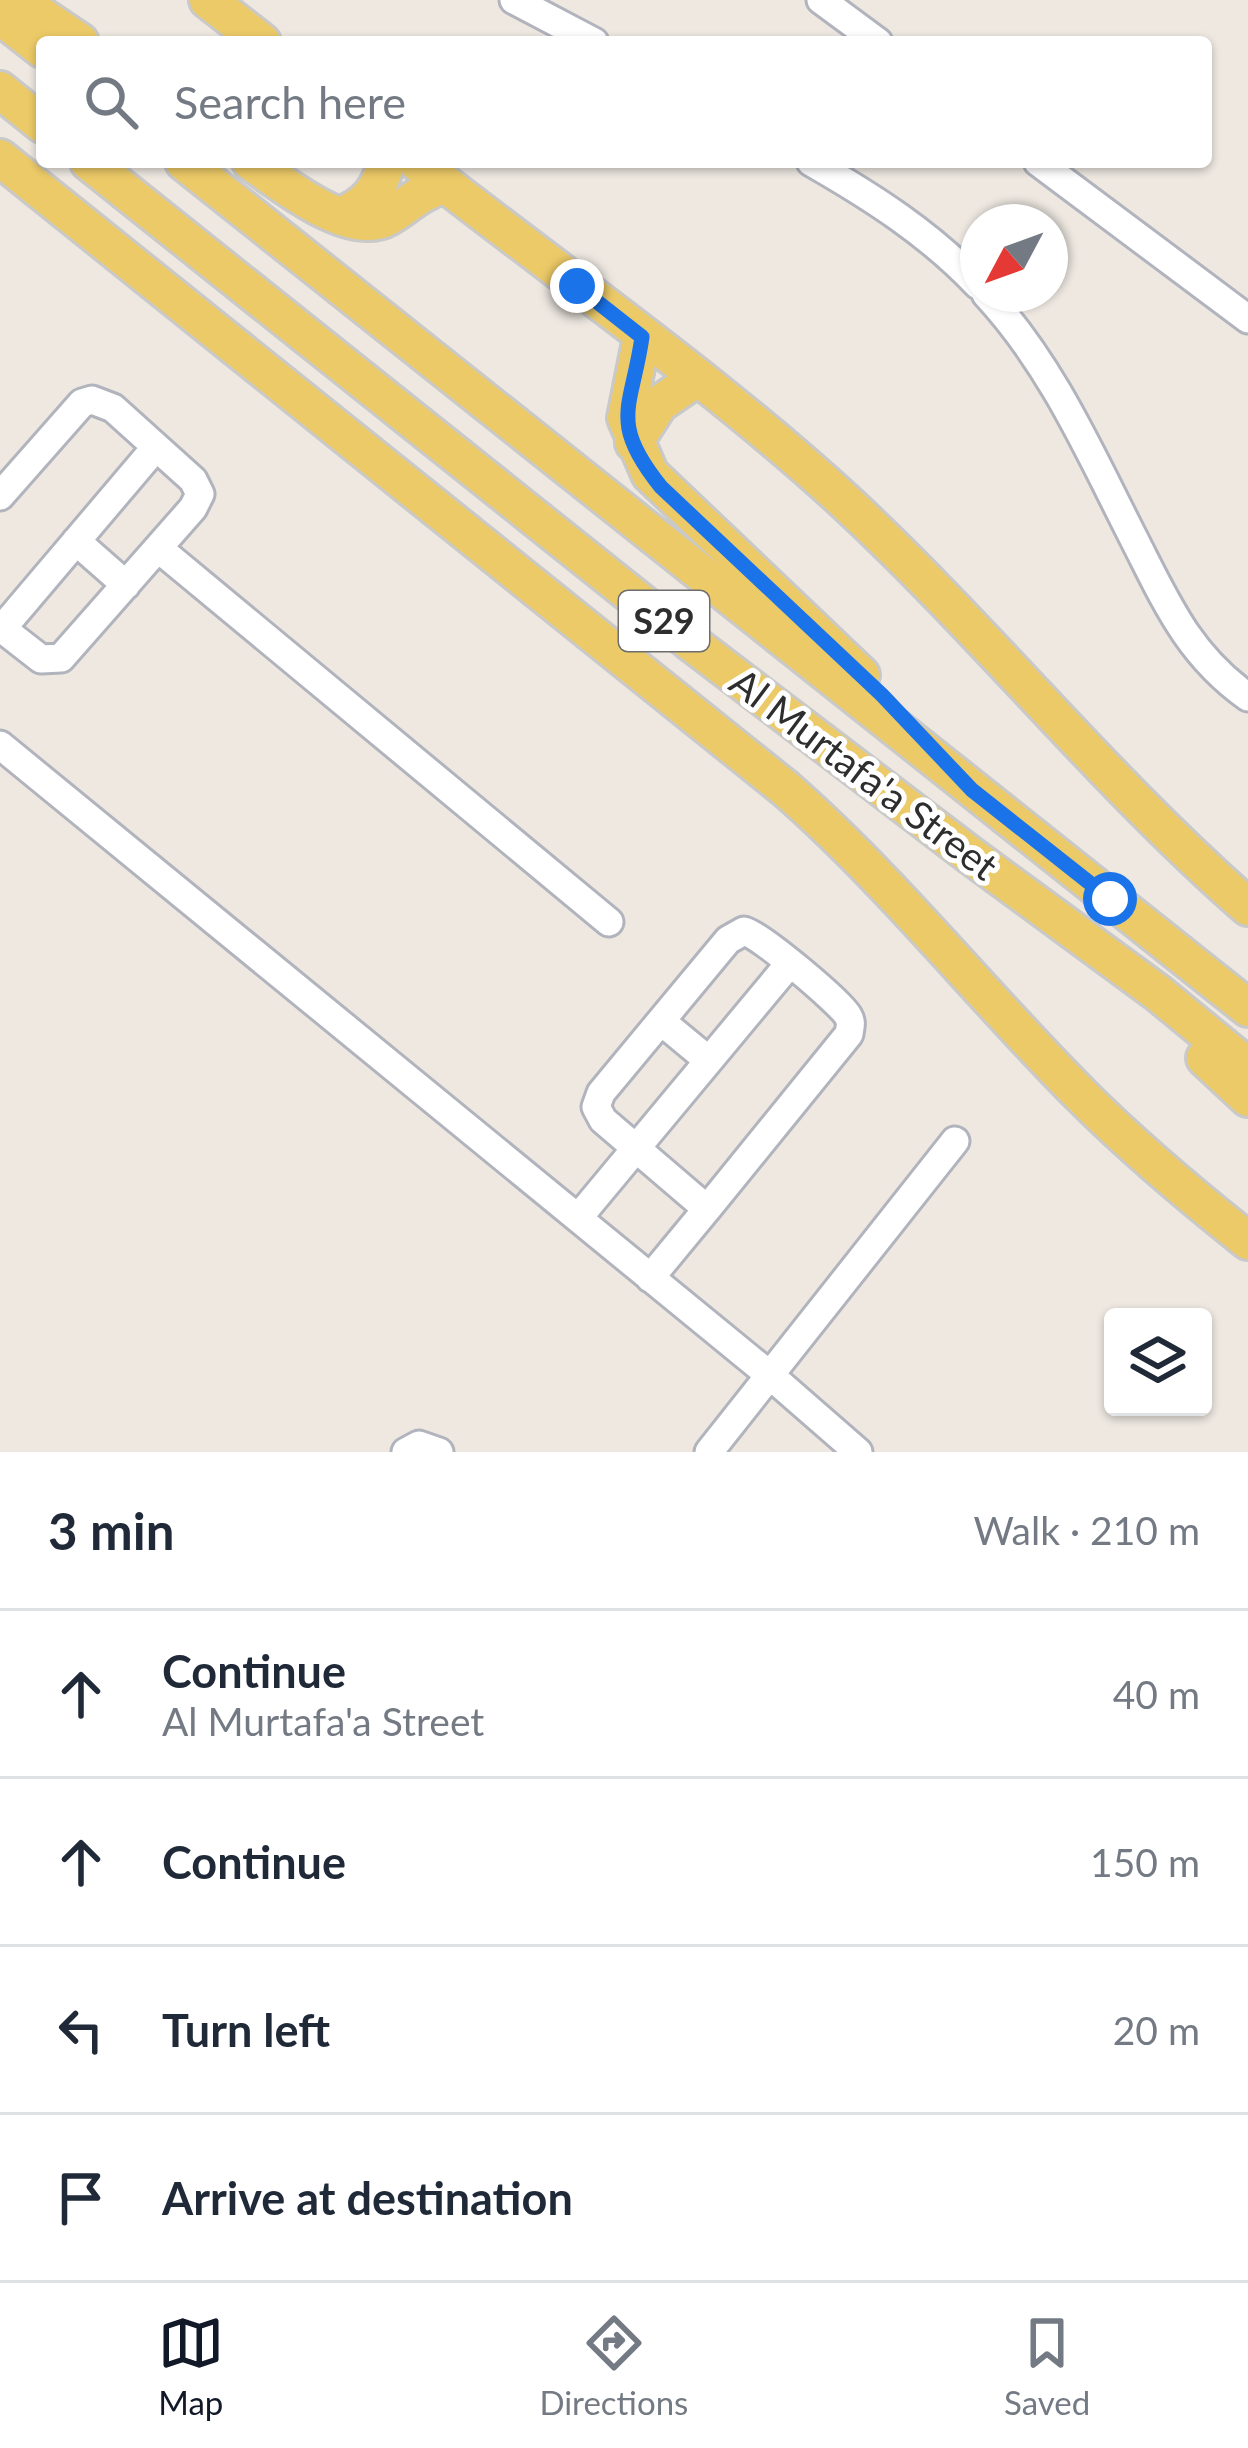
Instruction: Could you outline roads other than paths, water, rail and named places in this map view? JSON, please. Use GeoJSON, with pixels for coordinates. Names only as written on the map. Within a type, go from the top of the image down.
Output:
{"type":"FeatureCollection","features":[{"type":"Feature","properties":{"kind":"main road"},"geometry":{"type":"LineString","coordinates":[[18,0],[71,36]]}},
{"type":"Feature","properties":{"kind":"main road"},"geometry":{"type":"LineString","coordinates":[[208,0],[254,36]]}},
{"type":"Feature","properties":{"kind":"main road"},"geometry":{"type":"LineString","coordinates":[[0,16],[36,44]]}},
{"type":"Feature","properties":{"kind":"main road"},"geometry":{"type":"LineString","coordinates":[[0,90],[36,119]]}},
{"type":"Feature","properties":{"kind":"main road"},"geometry":{"type":"LineString","coordinates":[[0,158],[836,832],[1078,1093],[1248,1241]]}},
{"type":"Feature","properties":{"kind":"main road","name":"Al Murtafa'a Street"},"geometry":{"type":"LineString","coordinates":[[97,168],[676,630],[1248,1066]]}},
{"type":"Feature","properties":{"kind":"main road","name":"Al Murtafa'a Street"},"geometry":{"type":"LineString","coordinates":[[192,168],[1248,1008]]}},
{"type":"Feature","properties":{"kind":"main road"},"geometry":{"type":"LineString","coordinates":[[261,168],[356,223],[391,216],[420,194],[446,185]]}},
{"type":"Feature","properties":{"kind":"main road"},"geometry":{"type":"LineString","coordinates":[[340,216],[354,211],[376,191],[384,168]]}},
{"type":"Feature","properties":{"kind":"main road"},"geometry":{"type":"LineString","coordinates":[[425,168],[799,460],[898,551],[1136,801],[1248,907]]}},
{"type":"Feature","properties":{"kind":"main road"},"geometry":{"type":"LineString","coordinates":[[642,337],[626,410],[634,443],[650,474],[851,664],[972,790]]}},
{"type":"Feature","properties":{"kind":"main road"},"geometry":{"type":"LineString","coordinates":[[634,443],[659,404],[697,378]]}},
{"type":"Feature","properties":{"kind":"main road"},"geometry":{"type":"LineString","coordinates":[[1158,993],[1179,1031],[1248,1098]]}},
{"type":"Feature","properties":{"kind":"street"},"geometry":{"type":"LineString","coordinates":[[514,0],[583,36]]}},
{"type":"Feature","properties":{"kind":"street"},"geometry":{"type":"LineString","coordinates":[[821,0],[870,36]]}},
{"type":"Feature","properties":{"kind":"street"},"geometry":{"type":"LineString","coordinates":[[821,168],[888,208],[960,268]]}},
{"type":"Feature","properties":{"kind":"street"},"geometry":{"type":"LineString","coordinates":[[1046,168],[1248,319]]}},
{"type":"Feature","properties":{"kind":"street"},"geometry":{"type":"LineString","coordinates":[[1001,312],[1056,387],[1192,647],[1248,698]]}},
{"type":"Feature","properties":{"kind":"street"},"geometry":{"type":"LineString","coordinates":[[0,496],[82,404],[92,400],[113,408],[193,480],[200,494],[198,502],[62,658],[41,659],[1,629],[155,447]]}},
{"type":"Feature","properties":{"kind":"street"},"geometry":{"type":"LineString","coordinates":[[76,541],[126,585]]}},
{"type":"Feature","properties":{"kind":"street"},"geometry":{"type":"LineString","coordinates":[[158,548],[609,922]]}},
{"type":"Feature","properties":{"kind":"street"},"geometry":{"type":"LineString","coordinates":[[0,745],[858,1452]]}},
{"type":"Feature","properties":{"kind":"street"},"geometry":{"type":"LineString","coordinates":[[650,1277],[707,1209],[849,1034],[848,1016],[753,932],[735,934],[597,1100],[598,1115],[707,1209]]}},
{"type":"Feature","properties":{"kind":"street"},"geometry":{"type":"LineString","coordinates":[[578,1218],[790,963]]}},
{"type":"Feature","properties":{"kind":"street"},"geometry":{"type":"LineString","coordinates":[[661,1021],[708,1060]]}},
{"type":"Feature","properties":{"kind":"street"},"geometry":{"type":"LineString","coordinates":[[709,1452],[955,1141]]}},
{"type":"Feature","properties":{"kind":"street"},"geometry":{"type":"LineString","coordinates":[[406,1452],[419,1445],[439,1452]]}}]}
